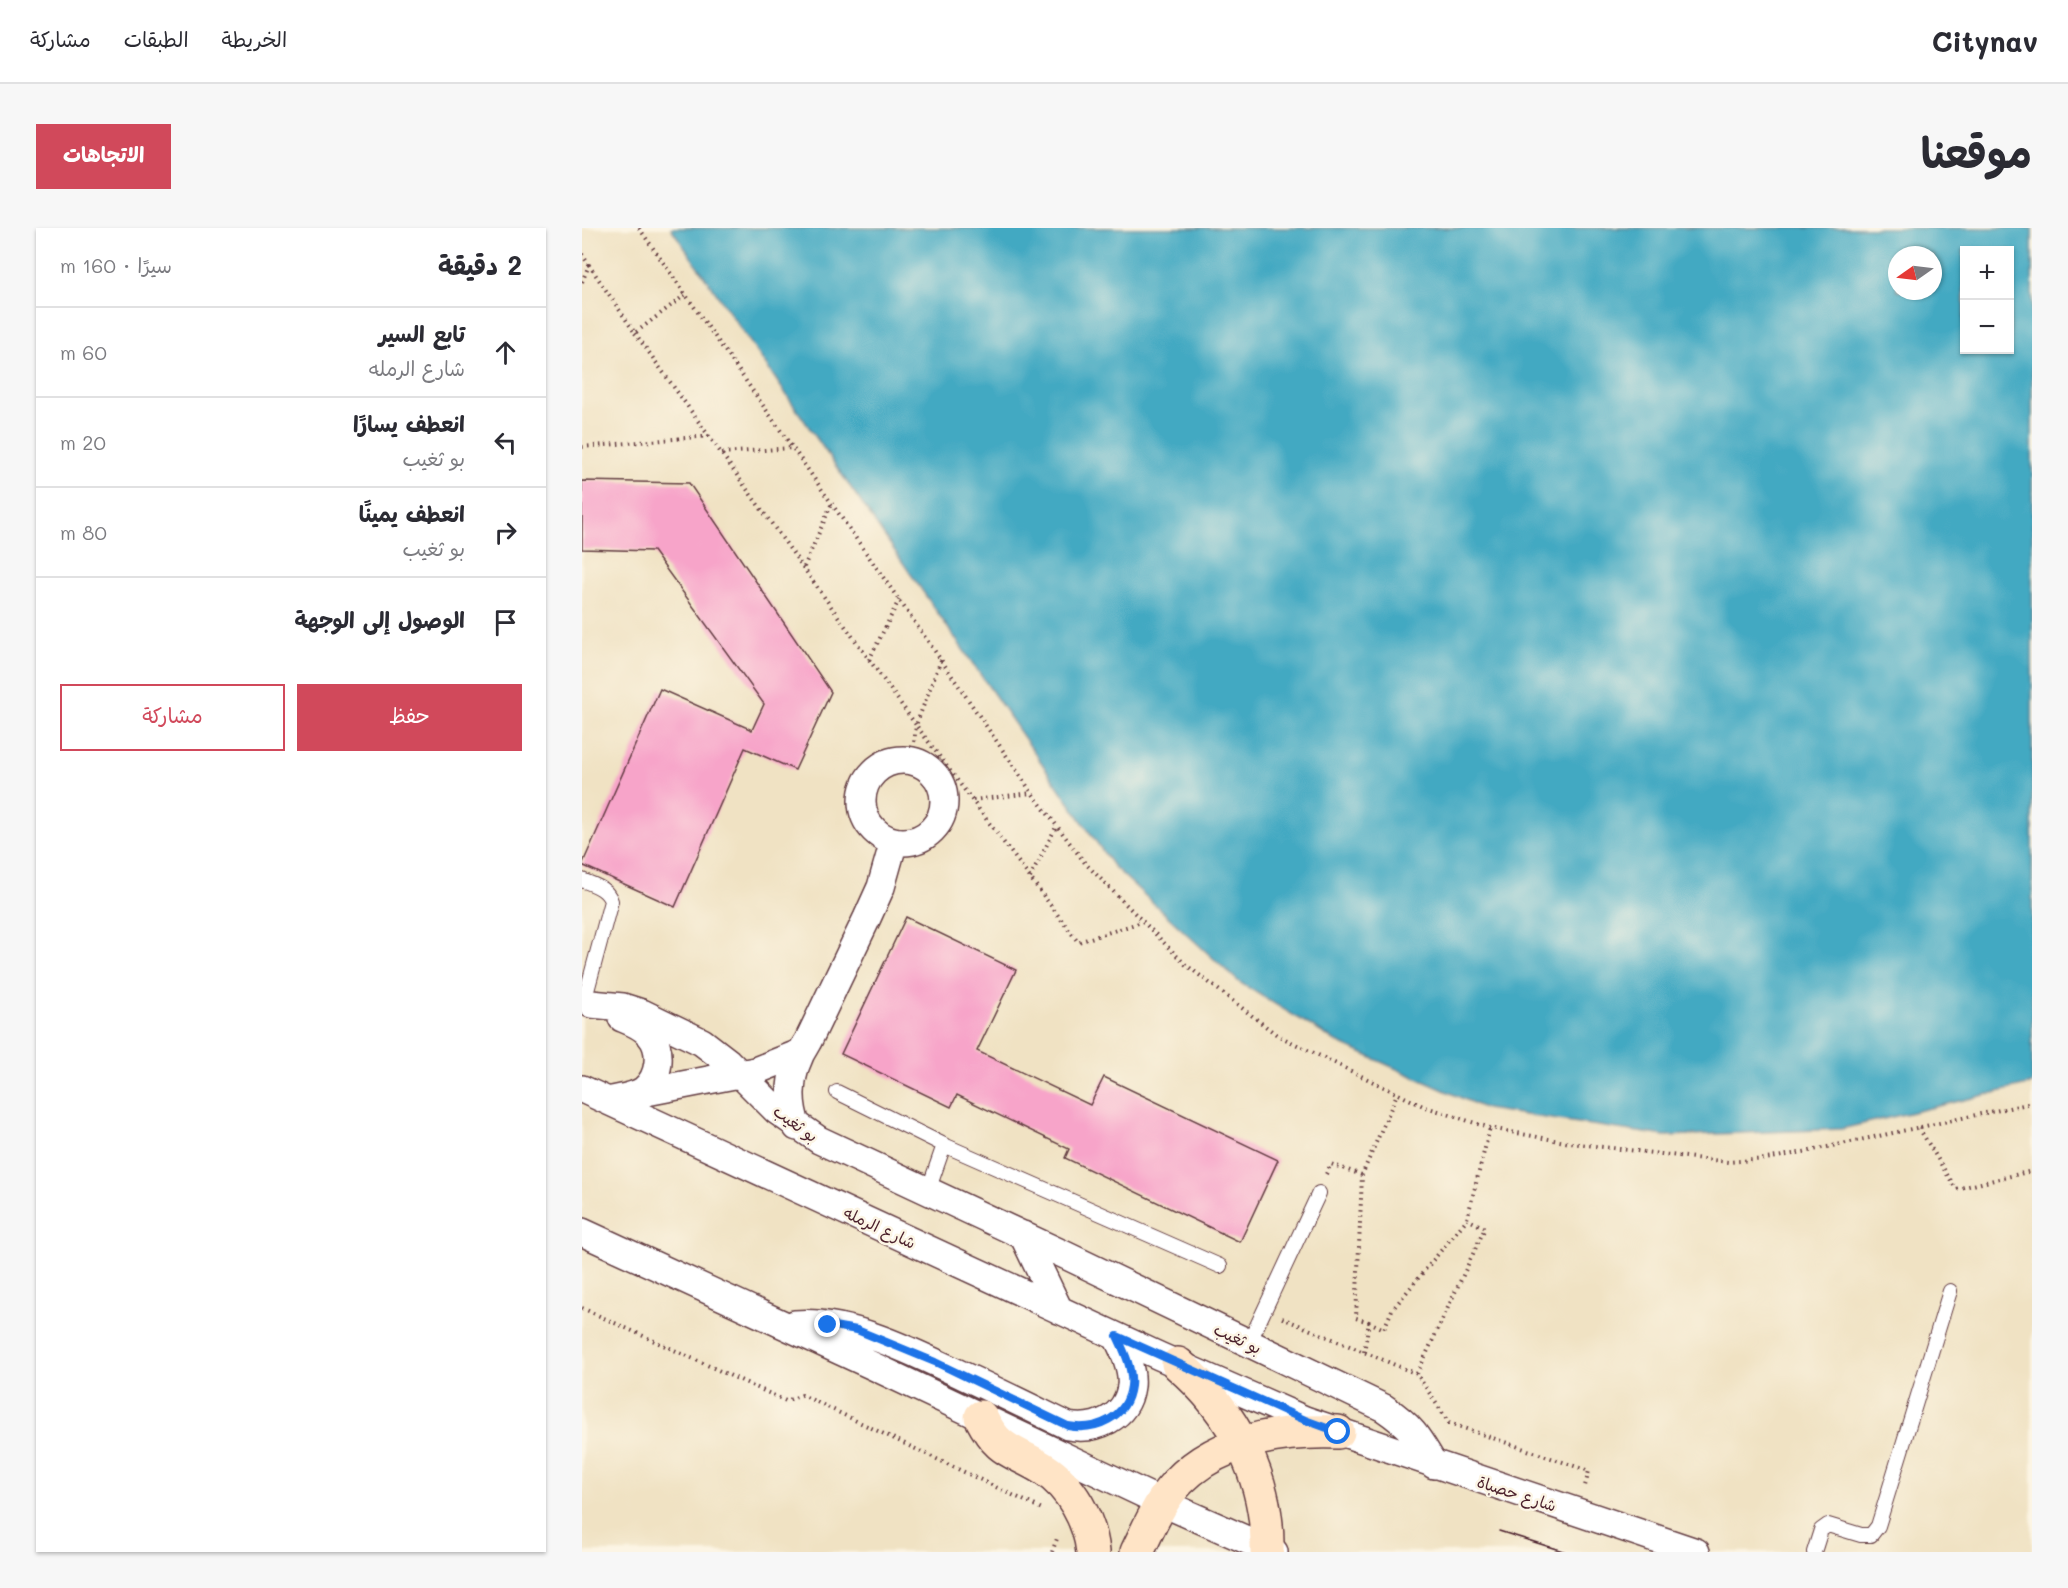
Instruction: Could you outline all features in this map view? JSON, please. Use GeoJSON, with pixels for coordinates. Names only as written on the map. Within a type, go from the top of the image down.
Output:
{"type":"FeatureCollection","features":[{"type":"Feature","properties":{"kind":"main road","name":"شارع الرمله"},"geometry":{"type":"LineString","coordinates":[[1178,1364],[1211,1396],[1243,1444],[1261,1496],[1269,1551]]}},
{"type":"Feature","properties":{"kind":"main road"},"geometry":{"type":"LineString","coordinates":[[981,1417],[998,1443],[1045,1470],[1060,1483],[1072,1498],[1089,1537]]}},
{"type":"Feature","properties":{"kind":"main road"},"geometry":{"type":"LineString","coordinates":[[1137,1552],[1163,1503],[1185,1475],[1216,1454],[1278,1434],[1303,1431],[1338,1432]]}},
{"type":"Feature","properties":{"kind":"street"},"geometry":{"type":"LineString","coordinates":[[897,760],[912,761],[926,767],[937,777],[943,791],[942,813],[935,827],[923,837],[909,841],[894,841],[880,835],[870,824],[864,810],[862,795],[867,781],[883,765],[897,760]]}},
{"type":"Feature","properties":{"kind":"street"},"geometry":{"type":"LineString","coordinates":[[797,1127],[791,1111],[790,1091],[800,1053],[808,1041],[867,918],[881,886],[894,841]]}},
{"type":"Feature","properties":{"kind":"street"},"geometry":{"type":"LineString","coordinates":[[586,1002],[641,1027],[654,1040],[658,1062],[656,1071],[652,1080],[636,1094]]}},
{"type":"Feature","properties":{"kind":"street","name":"بو ثغيب"},"geometry":{"type":"LineString","coordinates":[[586,1002],[623,1007],[679,1030],[717,1053],[777,1111],[797,1127],[819,1140],[1384,1408],[1407,1424],[1416,1434],[1434,1465]]}},
{"type":"Feature","properties":{"kind":"street"},"geometry":{"type":"LineString","coordinates":[[608,1101],[740,1074],[771,1066],[800,1053]]}},
{"type":"Feature","properties":{"kind":"street","name":"شارع الرمله"},"geometry":{"type":"LineString","coordinates":[[582,1089],[1178,1364],[1305,1420],[1338,1432]]}},
{"type":"Feature","properties":{"kind":"street"},"geometry":{"type":"LineString","coordinates":[[582,1232],[1269,1551]]}},
{"type":"Feature","properties":{"kind":"street"},"geometry":{"type":"LineString","coordinates":[[1023,1235],[1059,1310]]}},
{"type":"Feature","properties":{"kind":"street"},"geometry":{"type":"LineString","coordinates":[[784,1325],[803,1323],[857,1330],[935,1362],[1068,1426],[1079,1428],[1099,1425],[1110,1420],[1118,1413],[1129,1395],[1132,1385],[1128,1362],[1117,1336]]}},
{"type":"Feature","properties":{"kind":"street","name":"شارع حصباة"},"geometry":{"type":"LineString","coordinates":[[1338,1432],[1696,1552]]}},
{"type":"Feature","properties":{"kind":"lane"},"geometry":{"type":"LineString","coordinates":[[582,880],[609,894],[611,902],[586,1002]]}},
{"type":"Feature","properties":{"kind":"lane"},"geometry":{"type":"LineString","coordinates":[[837,1092],[944,1145],[1221,1266]]}},
{"type":"Feature","properties":{"kind":"lane"},"geometry":{"type":"LineString","coordinates":[[928,1191],[944,1145]]}},
{"type":"Feature","properties":{"kind":"lane"},"geometry":{"type":"LineString","coordinates":[[1249,1343],[1319,1193]]}},
{"type":"Feature","properties":{"kind":"lane"},"geometry":{"type":"LineString","coordinates":[[1814,1552],[1821,1530],[1828,1525],[1871,1535],[1878,1526],[1950,1291]]}},
{"type":"Feature","properties":{"kind":"path"},"geometry":{"type":"LineString","coordinates":[[639,228],[1032,793],[1085,863],[1185,964],[1277,1035],[1423,1106],[1490,1128],[1570,1143],[1728,1162],[1766,1159],[2032,1103]]}},
{"type":"Feature","properties":{"kind":"path"},"geometry":{"type":"LineString","coordinates":[[582,254],[635,333],[869,660],[1078,942],[1142,922]]}},
{"type":"Feature","properties":{"kind":"path"},"geometry":{"type":"LineString","coordinates":[[582,282],[589,265]]}},
{"type":"Feature","properties":{"kind":"path"},"geometry":{"type":"LineString","coordinates":[[635,333],[686,295]]}},
{"type":"Feature","properties":{"kind":"path"},"geometry":{"type":"LineString","coordinates":[[582,447],[709,436]]}},
{"type":"Feature","properties":{"kind":"path"},"geometry":{"type":"LineString","coordinates":[[722,453],[793,448]]}},
{"type":"Feature","properties":{"kind":"path"},"geometry":{"type":"LineString","coordinates":[[803,567],[832,503]]}},
{"type":"Feature","properties":{"kind":"path"},"geometry":{"type":"LineString","coordinates":[[869,660],[899,600]]}},
{"type":"Feature","properties":{"kind":"path"},"geometry":{"type":"LineString","coordinates":[[912,761],[916,725],[941,660]]}},
{"type":"Feature","properties":{"kind":"path"},"geometry":{"type":"LineString","coordinates":[[972,800],[1032,793]]}},
{"type":"Feature","properties":{"kind":"path"},"geometry":{"type":"LineString","coordinates":[[1030,878],[1056,825]]}},
{"type":"Feature","properties":{"kind":"path"},"geometry":{"type":"LineString","coordinates":[[1397,1094],[1362,1174],[1356,1318],[1384,1329],[1392,1310],[1467,1219],[1490,1128]]}},
{"type":"Feature","properties":{"kind":"path"},"geometry":{"type":"LineString","coordinates":[[1919,1128],[1956,1189],[2032,1171]]}},
{"type":"Feature","properties":{"kind":"path"},"geometry":{"type":"LineString","coordinates":[[1319,1193],[1330,1164],[1362,1174]]}},
{"type":"Feature","properties":{"kind":"path"},"geometry":{"type":"LineString","coordinates":[[1417,1374],[1485,1228],[1467,1219]]}},
{"type":"Feature","properties":{"kind":"path"},"geometry":{"type":"LineString","coordinates":[[582,1308],[786,1401],[802,1395],[1046,1511]]}},
{"type":"Feature","properties":{"kind":"path"},"geometry":{"type":"LineString","coordinates":[[1264,1311],[1417,1374],[1449,1422],[1589,1471],[1579,1514]]}},
{"type":"Feature","properties":{"kind":"path"},"geometry":{"type":"LineString","coordinates":[[1364,1352],[1370,1322]]}},
{"type":"Feature","properties":{"kind":"path"},"geometry":{"type":"LineString","coordinates":[[1052,1552],[1060,1530],[1089,1537]]}},
{"type":"Feature","properties":{"kind":"water"},"geometry":{"type":"Polygon","coordinates":[[[671,228],[2032,228],[2032,1084],[1841,1129],[1665,1136],[1486,1109],[1339,1043],[1239,982],[1113,866],[671,228]]]}},
{"type":"Feature","properties":{"kind":"building"},"geometry":{"type":"Polygon","coordinates":[[[582,481],[689,483],[831,692],[795,770],[745,748],[675,907],[582,865],[660,689],[752,730],[764,704],[653,551],[582,549],[582,481]]]}},
{"type":"Feature","properties":{"kind":"building"},"geometry":{"type":"Polygon","coordinates":[[[906,917],[1016,970],[977,1051],[1090,1105],[1104,1077],[1278,1160],[1240,1242],[1065,1158],[1069,1149],[957,1095],[951,1107],[841,1054],[906,917]]]}},
{"type":"Feature","properties":{"kind":"tram line"},"geometry":{"type":"LineString","coordinates":[[1499,1531],[1566,1552]]}},
{"type":"Feature","properties":{"kind":"route"},"geometry":{"type":"LineString","coordinates":[[828,1325],[857,1330],[935,1362],[1068,1426],[1089,1428],[1099,1425],[1110,1420],[1125,1403],[1132,1385],[1131,1376],[1125,1352],[1117,1336],[1305,1420],[1338,1432]]}}]}
